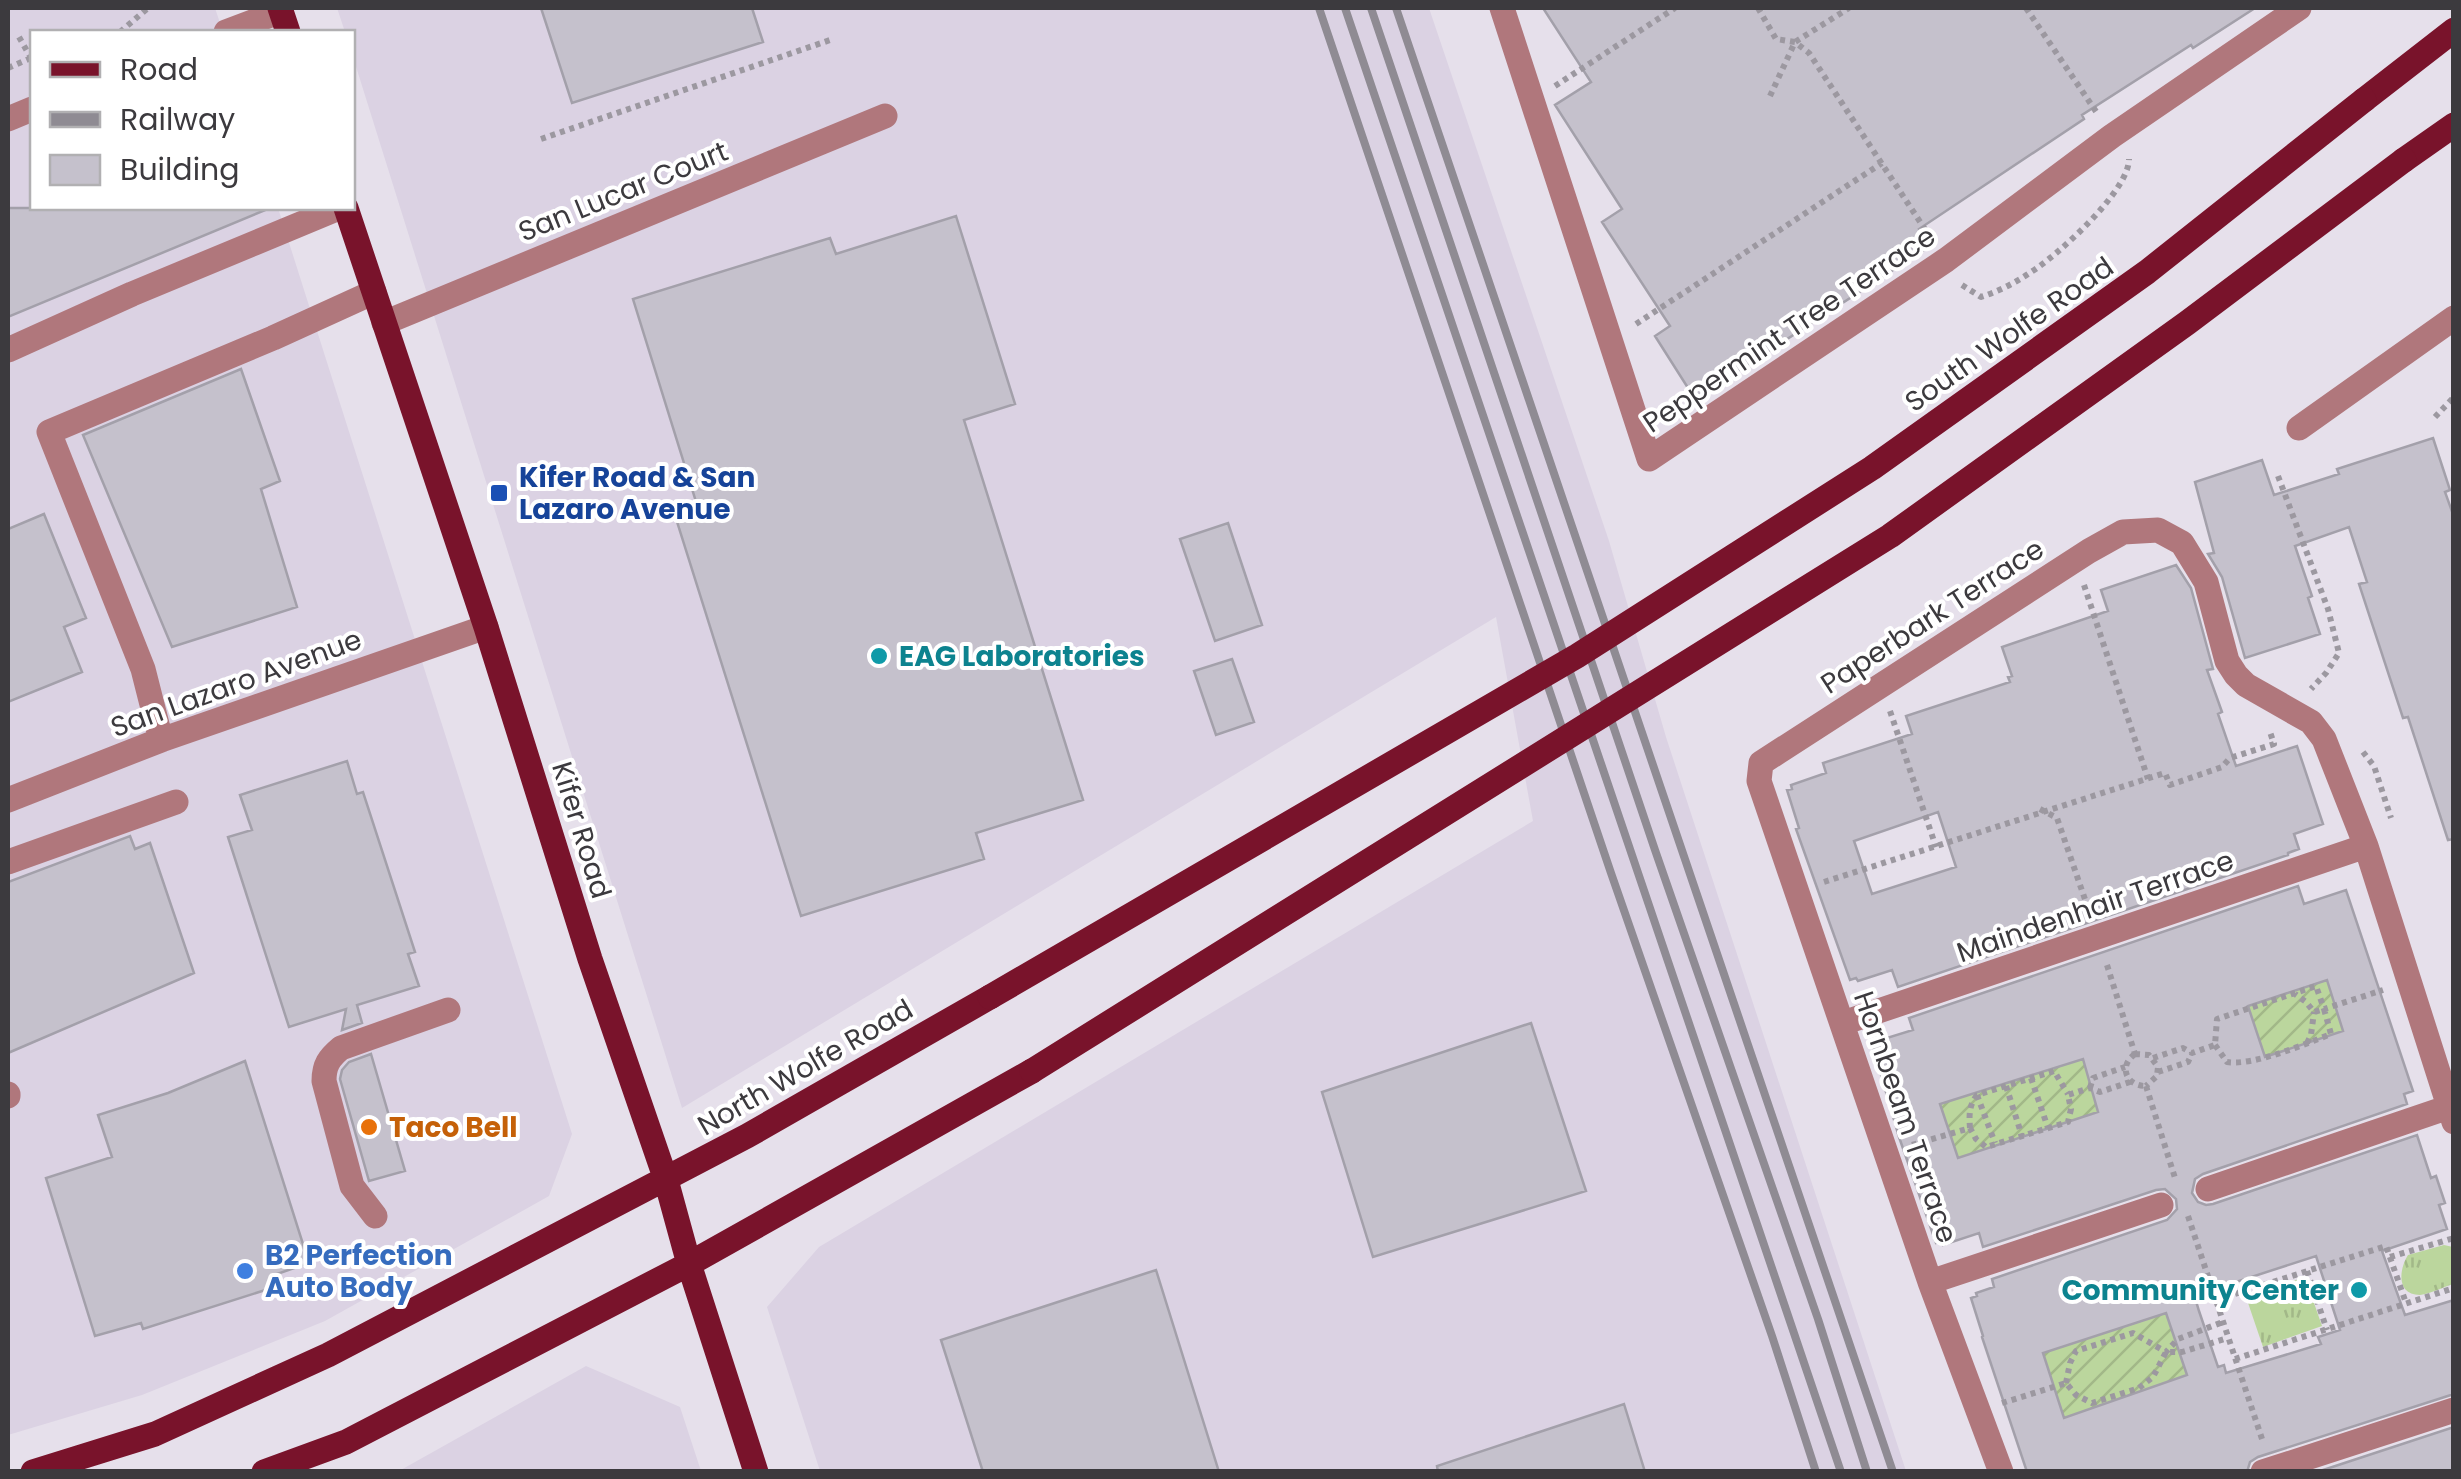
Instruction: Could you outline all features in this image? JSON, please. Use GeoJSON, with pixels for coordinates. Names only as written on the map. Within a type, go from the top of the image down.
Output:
{"type":"FeatureCollection","features":[{"type":"Feature","properties":{"kind":"main road","name":"South Wolfe Road"},"geometry":{"type":"LineString","coordinates":[[1577,656],[1872,468],[2147,272],[2454,30]]}},
{"type":"Feature","properties":{"kind":"main road"},"geometry":{"type":"LineString","coordinates":[[264,1472],[346,1442],[689,1264],[1032,1071],[1890,536],[2454,125]]}},
{"type":"Feature","properties":{"kind":"main road","name":"Kifer Road"},"geometry":{"type":"LineString","coordinates":[[344,210],[486,628],[590,959],[666,1180],[756,1472]]}},
{"type":"Feature","properties":{"kind":"main road","name":"North Wolfe Road"},"geometry":{"type":"LineString","coordinates":[[34,1472],[155,1434],[311,1363],[666,1180],[1577,656]]}},
{"type":"Feature","properties":{"kind":"street","name":"Peppermint Tree Terrace"},"geometry":{"type":"LineString","coordinates":[[1502,8],[1649,459],[1946,260],[2112,136],[2298,8]]}},
{"type":"Feature","properties":{"kind":"street"},"geometry":{"type":"LineString","coordinates":[[234,30],[283,17]]}},
{"type":"Feature","properties":{"kind":"street","name":"San Lucar Court"},"geometry":{"type":"LineString","coordinates":[[384,323],[886,116]]}},
{"type":"Feature","properties":{"kind":"street"},"geometry":{"type":"LineString","coordinates":[[8,350],[132,294],[338,210]]}},
{"type":"Feature","properties":{"kind":"street"},"geometry":{"type":"LineString","coordinates":[[161,740],[143,669],[49,432],[374,292]]}},
{"type":"Feature","properties":{"kind":"street"},"geometry":{"type":"LineString","coordinates":[[2300,428],[2454,318]]}},
{"type":"Feature","properties":{"kind":"street","name":"Paperbark Terrace"},"geometry":{"type":"LineString","coordinates":[[1759,781],[1761,763],[2123,532],[2158,530],[2182,543],[2206,582],[2227,661],[2246,685],[2274,700]]}},
{"type":"Feature","properties":{"kind":"street","name":"San Lazaro Avenue"},"geometry":{"type":"LineString","coordinates":[[8,800],[161,740],[486,628]]}},
{"type":"Feature","properties":{"kind":"street"},"geometry":{"type":"LineString","coordinates":[[2208,1189],[2451,1115],[2366,846],[2324,738],[2312,722],[2274,700]]}},
{"type":"Feature","properties":{"kind":"street","name":"Hornbeam Terrace"},"geometry":{"type":"LineString","coordinates":[[1759,781],[1930,1282],[2000,1472]]}},
{"type":"Feature","properties":{"kind":"street"},"geometry":{"type":"LineString","coordinates":[[8,862],[176,802]]}},
{"type":"Feature","properties":{"kind":"street","name":"Maindenhair Terrace"},"geometry":{"type":"LineString","coordinates":[[1842,1023],[2366,846]]}},
{"type":"Feature","properties":{"kind":"street"},"geometry":{"type":"LineString","coordinates":[[374,1216],[352,1186],[324,1069],[341,1048],[448,1010]]}},
{"type":"Feature","properties":{"kind":"street"},"geometry":{"type":"LineString","coordinates":[[1930,1282],[2172,1202]]}},
{"type":"Feature","properties":{"kind":"street"},"geometry":{"type":"LineString","coordinates":[[2267,1470],[2454,1410]]}},
{"type":"Feature","properties":{"kind":"path"},"geometry":{"type":"LineString","coordinates":[[122,30],[148,8]]}},
{"type":"Feature","properties":{"kind":"path"},"geometry":{"type":"LineString","coordinates":[[1532,100],[1675,8]]}},
{"type":"Feature","properties":{"kind":"path"},"geometry":{"type":"LineString","coordinates":[[1758,8],[1776,39],[1795,42],[1809,52],[1962,286],[1981,298],[2035,270],[2076,235],[2113,197],[2129,171],[2130,155],[2112,136],[2026,8]]}},
{"type":"Feature","properties":{"kind":"path"},"geometry":{"type":"LineString","coordinates":[[1770,96],[1795,42],[1848,8]]}},
{"type":"Feature","properties":{"kind":"path"},"geometry":{"type":"LineString","coordinates":[[19,37],[30,55]]}},
{"type":"Feature","properties":{"kind":"path"},"geometry":{"type":"LineString","coordinates":[[541,140],[834,39]]}},
{"type":"Feature","properties":{"kind":"path"},"geometry":{"type":"LineString","coordinates":[[1611,340],[1882,163]]}},
{"type":"Feature","properties":{"kind":"path"},"geometry":{"type":"LineString","coordinates":[[2435,416],[2454,397]]}},
{"type":"Feature","properties":{"kind":"path"},"geometry":{"type":"LineString","coordinates":[[2278,476],[2328,609],[2339,653],[2307,694]]}},
{"type":"Feature","properties":{"kind":"path"},"geometry":{"type":"LineString","coordinates":[[2056,572],[2085,586],[2148,779]]}},
{"type":"Feature","properties":{"kind":"path"},"geometry":{"type":"LineString","coordinates":[[1881,686],[1936,847]]}},
{"type":"Feature","properties":{"kind":"path"},"geometry":{"type":"LineString","coordinates":[[1797,891],[2164,773],[2170,785],[2222,767],[2230,758],[2274,744],[2267,724],[2274,700]]}},
{"type":"Feature","properties":{"kind":"path"},"geometry":{"type":"LineString","coordinates":[[2314,1012],[2409,982]]}},
{"type":"Feature","properties":{"kind":"path"},"geometry":{"type":"LineString","coordinates":[[2316,986],[2324,1009],[2332,1034],[2306,1043],[2237,1063],[2227,1062],[2215,1044],[2216,1019],[2294,993],[2316,986]]}},
{"type":"Feature","properties":{"kind":"path"},"geometry":{"type":"LineString","coordinates":[[2294,993],[2314,1012],[2306,1043]]}},
{"type":"Feature","properties":{"kind":"path"},"geometry":{"type":"LineString","coordinates":[[2153,1058],[2183,1048],[2192,1052],[2215,1044]]}},
{"type":"Feature","properties":{"kind":"path"},"geometry":{"type":"LineString","coordinates":[[2158,1072],[2188,1062],[2192,1052]]}},
{"type":"Feature","properties":{"kind":"path"},"geometry":{"type":"LineString","coordinates":[[2068,1095],[2090,1088],[2100,1092],[2130,1082],[2146,1086],[2158,1072],[2153,1058],[2140,1053],[2131,1057],[2125,1072],[2130,1082]]}},
{"type":"Feature","properties":{"kind":"path"},"geometry":{"type":"LineString","coordinates":[[2090,1088],[2093,1078],[2126,1066]]}},
{"type":"Feature","properties":{"kind":"path"},"geometry":{"type":"LineString","coordinates":[[2054,1071],[2068,1095],[2068,1122],[1986,1146],[1970,1128],[1972,1102],[1977,1094],[2006,1086],[2054,1071]]}},
{"type":"Feature","properties":{"kind":"path"},"geometry":{"type":"LineString","coordinates":[[2031,1078],[2048,1128]]}},
{"type":"Feature","properties":{"kind":"path"},"geometry":{"type":"LineString","coordinates":[[2006,1086],[2022,1136]]}},
{"type":"Feature","properties":{"kind":"path"},"geometry":{"type":"LineString","coordinates":[[2146,1086],[2172,1202]]}},
{"type":"Feature","properties":{"kind":"path"},"geometry":{"type":"LineString","coordinates":[[1977,1094],[1995,1143]]}},
{"type":"Feature","properties":{"kind":"path"},"geometry":{"type":"LineString","coordinates":[[1886,1152],[1970,1128]]}},
{"type":"Feature","properties":{"kind":"path"},"geometry":{"type":"LineString","coordinates":[[2188,1216],[2267,1470]]}},
{"type":"Feature","properties":{"kind":"path"},"geometry":{"type":"LineString","coordinates":[[2390,1258],[2454,1238]]}},
{"type":"Feature","properties":{"kind":"path"},"geometry":{"type":"LineString","coordinates":[[2216,1300],[2386,1246],[2406,1304]]}},
{"type":"Feature","properties":{"kind":"path"},"geometry":{"type":"LineString","coordinates":[[2308,1271],[2326,1330]]}},
{"type":"Feature","properties":{"kind":"path"},"geometry":{"type":"LineString","coordinates":[[2235,1359],[2454,1288]]}},
{"type":"Feature","properties":{"kind":"path"},"geometry":{"type":"LineString","coordinates":[[2066,1384],[2092,1403],[2139,1388],[2153,1376],[2178,1338],[2223,1322]]}},
{"type":"Feature","properties":{"kind":"path"},"geometry":{"type":"LineString","coordinates":[[2066,1384],[2076,1351],[2133,1334],[2166,1352],[2182,1352],[2228,1338]]}},
{"type":"Feature","properties":{"kind":"path"},"geometry":{"type":"LineString","coordinates":[[1978,1410],[2066,1384]]}},
{"type":"Feature","properties":{"kind":"shaded area"},"geometry":{"type":"Polygon","coordinates":[[[8,8],[215,8],[222,30],[30,30],[30,210],[279,210],[572,1134],[549,1196],[325,1321],[142,1395],[8,1435],[8,8]]]}},
{"type":"Feature","properties":{"kind":"shaded area"},"geometry":{"type":"Polygon","coordinates":[[[337,8],[1429,8],[1609,541],[1666,737],[1906,1471],[820,1471],[767,1307],[819,1247],[1533,821],[1496,617],[682,1108],[355,63],[355,30],[344,30],[337,8]]]}},
{"type":"Feature","properties":{"kind":"shaded area"},"geometry":{"type":"Polygon","coordinates":[[[586,1366],[680,1407],[701,1471],[399,1471],[586,1366]]]}},
{"type":"Feature","properties":{"kind":"green space"},"geometry":{"type":"Polygon","coordinates":[[[2324,973],[2346,1038],[2217,1079],[2196,1017],[2324,973]]]}},
{"type":"Feature","properties":{"kind":"green space"},"geometry":{"type":"Polygon","coordinates":[[[2082,1058],[2101,1112],[1960,1163],[1938,1098],[2082,1058]]]}},
{"type":"Feature","properties":{"kind":"green space"},"geometry":{"type":"Polygon","coordinates":[[[2444,1245],[2453,1247],[2453,1284],[2420,1295],[2407,1291],[2402,1274],[2408,1255],[2444,1245]]]}},
{"type":"Feature","properties":{"kind":"green space"},"geometry":{"type":"Polygon","coordinates":[[[2305,1277],[2322,1326],[2263,1347],[2246,1297],[2305,1277]]]}},
{"type":"Feature","properties":{"kind":"green space"},"geometry":{"type":"Polygon","coordinates":[[[2147,1304],[2152,1318],[2166,1313],[2187,1375],[2068,1429],[2038,1341],[2147,1304]]]}},
{"type":"Feature","properties":{"kind":"building"},"geometry":{"type":"Polygon","coordinates":[[[541,8],[752,8],[763,42],[572,103],[541,8]]]}},
{"type":"Feature","properties":{"kind":"building"},"geometry":{"type":"Polygon","coordinates":[[[1543,8],[2255,8],[2082,115],[2084,119],[1919,229],[1930,246],[1695,399],[1655,336],[1670,326],[1602,222],[1622,209],[1555,105],[1591,82],[1543,8]]]}},
{"type":"Feature","properties":{"kind":"building"},"geometry":{"type":"Polygon","coordinates":[[[8,208],[265,210],[8,317],[8,208]]]}},
{"type":"Feature","properties":{"kind":"building","name":"EAG Laboratories"},"geometry":{"type":"Polygon","coordinates":[[[956,216],[1015,404],[964,420],[1083,800],[976,833],[984,859],[801,916],[674,512],[697,505],[633,299],[830,238],[836,254],[956,216]]]}},
{"type":"Feature","properties":{"kind":"building"},"geometry":{"type":"Polygon","coordinates":[[[241,369],[280,481],[261,489],[297,607],[172,647],[83,435],[241,369]]]}},
{"type":"Feature","properties":{"kind":"building"},"geometry":{"type":"Polygon","coordinates":[[[2433,438],[2450,490],[2445,492],[2454,517],[2454,839],[2448,840],[2359,584],[2367,582],[2349,527],[2295,546],[2320,634],[2245,658],[2222,577],[2208,554],[2214,553],[2195,482],[2262,460],[2274,495],[2339,474],[2337,469],[2433,438]]]}},
{"type":"Feature","properties":{"kind":"building"},"geometry":{"type":"Polygon","coordinates":[[[44,514],[86,618],[64,627],[82,672],[8,702],[8,529],[44,514]]]}},
{"type":"Feature","properties":{"kind":"building"},"geometry":{"type":"Polygon","coordinates":[[[1228,523],[1262,625],[1215,641],[1180,539],[1228,523]]]}},
{"type":"Feature","properties":{"kind":"building"},"geometry":{"type":"Polygon","coordinates":[[[2176,565],[2191,588],[2213,669],[2207,670],[2222,712],[2218,714],[2236,766],[2297,746],[2323,824],[2294,834],[2299,849],[2288,855],[1898,987],[1892,970],[1850,980],[1796,829],[1799,828],[1787,790],[1826,773],[1823,763],[1912,734],[1906,716],[2010,682],[2008,677],[2012,676],[2002,647],[2108,611],[2101,590],[2176,565]],[[1938,812],[1854,841],[1872,894],[1956,867],[1938,812]]]}},
{"type":"Feature","properties":{"kind":"building"},"geometry":{"type":"Polygon","coordinates":[[[1232,659],[1254,722],[1216,735],[1194,671],[1232,659]]]}},
{"type":"Feature","properties":{"kind":"building"},"geometry":{"type":"Polygon","coordinates":[[[347,761],[357,794],[363,792],[415,952],[408,954],[419,986],[357,1005],[362,1023],[342,1030],[346,1009],[289,1027],[228,837],[252,830],[240,795],[347,761]]]}},
{"type":"Feature","properties":{"kind":"building"},"geometry":{"type":"Polygon","coordinates":[[[130,836],[135,849],[150,843],[194,973],[8,1053],[8,882],[130,836]]]}},
{"type":"Feature","properties":{"kind":"building"},"geometry":{"type":"Polygon","coordinates":[[[2298,886],[2304,904],[2346,890],[2413,1091],[2404,1094],[2407,1104],[2203,1174],[2195,1179],[2192,1193],[2198,1202],[2213,1204],[2417,1135],[2431,1178],[2436,1176],[2445,1203],[2439,1205],[2447,1229],[2382,1251],[2405,1315],[2454,1300],[2454,1394],[2258,1457],[2250,1462],[2247,1472],[2027,1472],[1971,1298],[1994,1287],[1992,1279],[2167,1220],[2177,1209],[2176,1199],[2165,1189],[2156,1190],[1983,1247],[1979,1233],[1943,1245],[1942,1241],[1936,1243],[1873,1047],[1878,1045],[1877,1041],[1913,1030],[1909,1018],[2298,886]],[[2327,980],[2248,1006],[2265,1057],[2343,1031],[2327,980]],[[2083,1059],[1940,1104],[1958,1158],[2098,1112],[2083,1059]],[[2316,1256],[2199,1294],[2201,1299],[2196,1301],[2218,1367],[2224,1365],[2226,1373],[2321,1344],[2318,1337],[2340,1330],[2316,1256]],[[2166,1313],[2043,1353],[2064,1418],[2187,1375],[2166,1313]]]}},
{"type":"Feature","properties":{"kind":"building"},"geometry":{"type":"Polygon","coordinates":[[[1531,1023],[1586,1191],[1373,1257],[1322,1092],[1531,1023]]]}},
{"type":"Feature","properties":{"kind":"building","name":"Taco Bell"},"geometry":{"type":"Polygon","coordinates":[[[371,1054],[405,1171],[369,1181],[340,1079],[349,1062],[371,1054]]]}},
{"type":"Feature","properties":{"kind":"building"},"geometry":{"type":"Polygon","coordinates":[[[245,1061],[309,1263],[274,1275],[278,1286],[143,1329],[141,1323],[95,1336],[46,1178],[112,1157],[98,1115],[168,1093],[245,1061]]]}},
{"type":"Feature","properties":{"kind":"building"},"geometry":{"type":"Polygon","coordinates":[[[1156,1270],[1219,1472],[983,1472],[941,1340],[1156,1270]]]}},
{"type":"Feature","properties":{"kind":"building"},"geometry":{"type":"Polygon","coordinates":[[[1624,1404],[1645,1472],[1438,1472],[1437,1466],[1624,1404]]]}},
{"type":"Feature","properties":{"kind":"building"},"geometry":{"type":"Polygon","coordinates":[[[2454,1427],[2454,1472],[2317,1472],[2454,1427]]]}},
{"type":"Feature","properties":{"kind":"railway"},"geometry":{"type":"LineString","coordinates":[[1319,8],[1816,1472]]}},
{"type":"Feature","properties":{"kind":"railway"},"geometry":{"type":"LineString","coordinates":[[1345,8],[1841,1472]]}},
{"type":"Feature","properties":{"kind":"railway"},"geometry":{"type":"LineString","coordinates":[[1371,8],[1867,1472]]}},
{"type":"Feature","properties":{"kind":"railway"},"geometry":{"type":"LineString","coordinates":[[1396,8],[1893,1472]]}},
{"type":"Feature","properties":{"kind":"place","name":"Kifer Road & San Lazaro Avenue"},"geometry":{"type":"Point","coordinates":[499,493]}},
{"type":"Feature","properties":{"kind":"place","name":"EAG Laboratories"},"geometry":{"type":"Point","coordinates":[879,656]}},
{"type":"Feature","properties":{"kind":"place","name":"Taco Bell"},"geometry":{"type":"Point","coordinates":[369,1127]}},
{"type":"Feature","properties":{"kind":"place","name":"B2 Perfection Auto Body"},"geometry":{"type":"Point","coordinates":[245,1271]}},
{"type":"Feature","properties":{"kind":"place","name":"Community Center"},"geometry":{"type":"Point","coordinates":[2359,1290]}}]}
